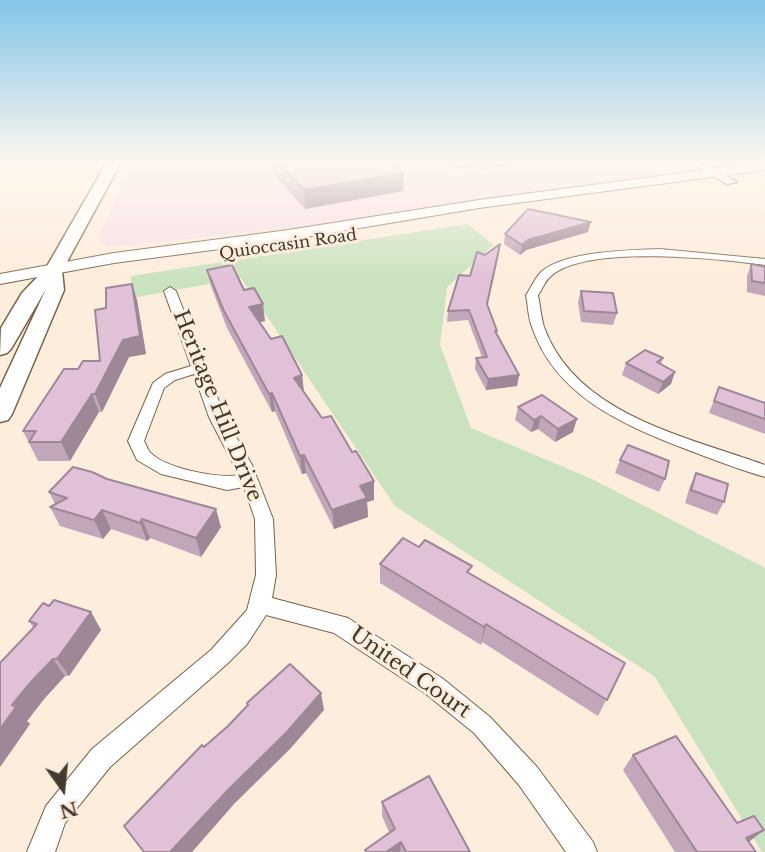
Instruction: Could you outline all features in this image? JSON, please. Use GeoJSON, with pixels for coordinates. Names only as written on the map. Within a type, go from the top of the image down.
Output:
{"type":"FeatureCollection","features":[{"type":"Feature","properties":{"kind":"main road"},"geometry":{"type":"LineString","coordinates":[[0,349],[27,300],[53,271],[92,202]]}},
{"type":"Feature","properties":{"kind":"main road","name":"Quioccasin Road"},"geometry":{"type":"LineString","coordinates":[[0,279],[53,271],[114,270],[328,240],[566,202]]}},
{"type":"Feature","properties":{"kind":"main road"},"geometry":{"type":"LineString","coordinates":[[0,414],[55,290],[53,271]]}},
{"type":"Feature","properties":{"kind":"street"},"geometry":{"type":"LineString","coordinates":[[765,262],[690,252],[596,257],[557,268],[534,286],[530,302],[532,315],[561,369],[590,397],[645,425],[765,471]]}},
{"type":"Feature","properties":{"kind":"street","name":"Heritage Hill Drive"},"geometry":{"type":"LineString","coordinates":[[41,852],[55,815],[101,758],[219,657],[239,637],[255,616],[260,604],[266,575],[264,519],[225,426],[217,417],[170,291]]}},
{"type":"Feature","properties":{"kind":"street"},"geometry":{"type":"LineString","coordinates":[[199,368],[170,377],[158,386],[136,441],[142,456],[160,467],[191,477],[227,484],[249,480]]}},
{"type":"Feature","properties":{"kind":"street","name":"United Court"},"geometry":{"type":"LineString","coordinates":[[260,604],[340,625],[434,686],[482,725],[528,776],[583,852]]}},
{"type":"Feature","properties":{"kind":"shaded area"},"geometry":{"type":"Polygon","coordinates":[[[114,202],[473,202],[311,226],[108,247],[98,240],[114,202]]]}},
{"type":"Feature","properties":{"kind":"green space"},"geometry":{"type":"Polygon","coordinates":[[[468,224],[494,245],[447,287],[440,345],[471,428],[592,479],[765,568],[765,852],[762,852],[655,677],[395,506],[241,278],[132,298],[131,276],[468,224]]]}},
{"type":"Feature","properties":{"kind":"building"},"geometry":{"type":"Polygon","coordinates":[[[528,209],[591,222],[528,240],[522,245],[505,234],[528,209]]]}},
{"type":"Feature","properties":{"kind":"building"},"geometry":{"type":"Polygon","coordinates":[[[500,244],[487,304],[495,331],[519,375],[488,379],[476,358],[487,357],[469,310],[448,311],[459,275],[470,276],[477,252],[485,255],[500,244]]]}},
{"type":"Feature","properties":{"kind":"building"},"geometry":{"type":"Polygon","coordinates":[[[751,264],[765,267],[765,283],[752,281],[751,264]]]}},
{"type":"Feature","properties":{"kind":"building"},"geometry":{"type":"Polygon","coordinates":[[[232,265],[244,290],[254,288],[263,304],[249,307],[271,339],[282,336],[302,375],[294,378],[322,418],[331,416],[352,452],[356,451],[374,481],[360,486],[367,498],[332,510],[304,455],[300,456],[272,393],[269,394],[224,311],[207,270],[232,265]]]}},
{"type":"Feature","properties":{"kind":"building"},"geometry":{"type":"Polygon","coordinates":[[[132,284],[140,336],[123,340],[95,394],[92,394],[61,442],[29,442],[36,431],[23,431],[64,369],[78,369],[83,361],[100,361],[95,310],[106,308],[106,288],[132,284]]]}},
{"type":"Feature","properties":{"kind":"building"},"geometry":{"type":"Polygon","coordinates":[[[581,291],[613,293],[617,313],[584,311],[581,291]]]}},
{"type":"Feature","properties":{"kind":"building"},"geometry":{"type":"Polygon","coordinates":[[[645,350],[663,358],[657,362],[675,372],[663,382],[626,363],[645,350]]]}},
{"type":"Feature","properties":{"kind":"building"},"geometry":{"type":"Polygon","coordinates":[[[719,387],[765,403],[765,419],[714,401],[719,387]]]}},
{"type":"Feature","properties":{"kind":"building"},"geometry":{"type":"Polygon","coordinates":[[[542,395],[577,419],[558,429],[541,416],[534,420],[518,407],[542,395]]]}},
{"type":"Feature","properties":{"kind":"building"},"geometry":{"type":"Polygon","coordinates":[[[628,445],[669,461],[665,479],[620,460],[628,445]]]}},
{"type":"Feature","properties":{"kind":"building"},"geometry":{"type":"Polygon","coordinates":[[[73,467],[216,509],[196,538],[142,519],[140,523],[102,510],[94,520],[50,507],[67,498],[49,492],[73,467]]]}},
{"type":"Feature","properties":{"kind":"building"},"geometry":{"type":"Polygon","coordinates":[[[696,473],[728,484],[724,502],[691,490],[696,473]]]}},
{"type":"Feature","properties":{"kind":"building"},"geometry":{"type":"Polygon","coordinates":[[[403,538],[419,547],[425,540],[472,566],[467,572],[625,663],[607,700],[486,624],[484,627],[380,564],[403,538]]]}},
{"type":"Feature","properties":{"kind":"building"},"geometry":{"type":"Polygon","coordinates":[[[54,600],[91,612],[57,659],[53,659],[12,705],[16,707],[0,729],[0,663],[37,624],[29,621],[43,603],[49,606],[54,600]]]}},
{"type":"Feature","properties":{"kind":"building"},"geometry":{"type":"Polygon","coordinates":[[[290,664],[321,693],[286,733],[170,852],[144,852],[124,826],[202,745],[204,747],[228,726],[247,703],[290,664]]]}},
{"type":"Feature","properties":{"kind":"building"},"geometry":{"type":"Polygon","coordinates":[[[676,736],[737,823],[754,816],[764,830],[746,838],[756,852],[697,852],[633,755],[676,736]]]}},
{"type":"Feature","properties":{"kind":"building"},"geometry":{"type":"Polygon","coordinates":[[[429,776],[470,852],[406,852],[401,842],[386,852],[366,852],[365,850],[395,829],[382,802],[429,776]]]}}]}
